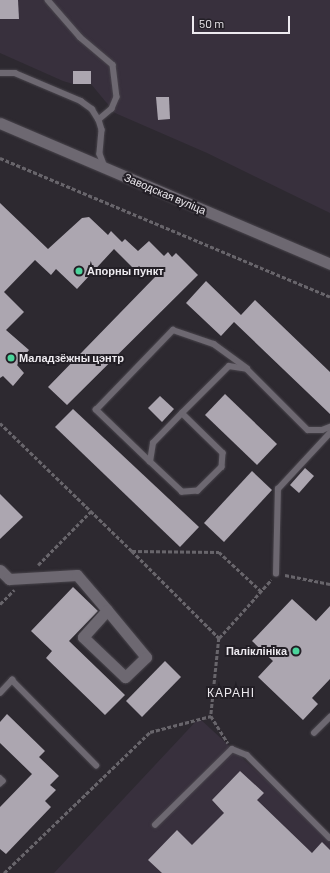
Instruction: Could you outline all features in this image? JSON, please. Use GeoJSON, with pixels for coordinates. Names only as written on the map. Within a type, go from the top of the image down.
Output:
{"type":"FeatureCollection","features":[{"type":"Feature","properties":{"kind":"street","name":"Заводская вуліца"},"geometry":{"type":"LineString","coordinates":[[0,123],[330,264]]}},
{"type":"Feature","properties":{"kind":"street"},"geometry":{"type":"LineString","coordinates":[[0,570],[9,579],[77,575],[107,610],[146,657],[125,677],[83,637],[107,610]]}},
{"type":"Feature","properties":{"kind":"lane"},"geometry":{"type":"LineString","coordinates":[[48,0],[80,37],[113,65],[116,97],[112,109],[99,120]]}},
{"type":"Feature","properties":{"kind":"lane"},"geometry":{"type":"LineString","coordinates":[[0,73],[15,73],[81,101],[92,109],[99,120],[102,130],[100,154],[105,168]]}},
{"type":"Feature","properties":{"kind":"lane"},"geometry":{"type":"LineString","coordinates":[[182,414],[223,453],[222,466],[198,492],[182,492],[96,410],[173,330],[214,344],[247,369],[308,430],[322,430],[330,427]]}},
{"type":"Feature","properties":{"kind":"lane"},"geometry":{"type":"LineString","coordinates":[[150,462],[153,443],[229,366],[247,369]]}},
{"type":"Feature","properties":{"kind":"lane"},"geometry":{"type":"LineString","coordinates":[[276,574],[278,489],[330,432]]}},
{"type":"Feature","properties":{"kind":"lane"},"geometry":{"type":"LineString","coordinates":[[0,693],[12,680],[96,765]]}},
{"type":"Feature","properties":{"kind":"lane"},"geometry":{"type":"LineString","coordinates":[[314,733],[330,717]]}},
{"type":"Feature","properties":{"kind":"lane"},"geometry":{"type":"LineString","coordinates":[[155,825],[232,749],[247,754],[330,838]]}},
{"type":"Feature","properties":{"kind":"lane"},"geometry":{"type":"LineString","coordinates":[[0,778],[3,781],[0,784]]}},
{"type":"Feature","properties":{"kind":"path"},"geometry":{"type":"LineString","coordinates":[[0,158],[330,297]]}},
{"type":"Feature","properties":{"kind":"path"},"geometry":{"type":"LineString","coordinates":[[0,423],[219,638]]}},
{"type":"Feature","properties":{"kind":"path"},"geometry":{"type":"LineString","coordinates":[[0,604],[91,511]]}},
{"type":"Feature","properties":{"kind":"path"},"geometry":{"type":"LineString","coordinates":[[132,551],[219,552],[261,591]]}},
{"type":"Feature","properties":{"kind":"path"},"geometry":{"type":"LineString","coordinates":[[232,749],[211,716],[219,638],[276,574],[330,584]]}},
{"type":"Feature","properties":{"kind":"path"},"geometry":{"type":"LineString","coordinates":[[4,873],[150,732],[211,716]]}},
{"type":"Feature","properties":{"kind":"shaded area"},"geometry":{"type":"Polygon","coordinates":[[[0,0],[330,0],[330,213],[207,153],[115,113],[91,84],[73,84],[63,81],[0,53],[0,0]]]}},
{"type":"Feature","properties":{"kind":"shaded area"},"geometry":{"type":"Polygon","coordinates":[[[199,718],[330,839],[330,873],[54,873],[199,718]]]}},
{"type":"Feature","properties":{"kind":"building"},"geometry":{"type":"Polygon","coordinates":[[[0,0],[18,0],[19,19],[0,19],[0,0]]]}},
{"type":"Feature","properties":{"kind":"building"},"geometry":{"type":"Polygon","coordinates":[[[73,71],[91,71],[91,84],[73,84],[73,71]]]}},
{"type":"Feature","properties":{"kind":"building"},"geometry":{"type":"Polygon","coordinates":[[[156,97],[169,97],[170,119],[158,120],[156,97]]]}},
{"type":"Feature","properties":{"kind":"building"},"geometry":{"type":"Polygon","coordinates":[[[0,203],[48,249],[82,218],[89,217],[108,235],[111,231],[122,242],[125,239],[138,251],[149,241],[164,256],[168,252],[172,257],[176,253],[198,275],[67,405],[48,387],[155,277],[152,275],[150,277],[139,266],[135,270],[114,249],[77,289],[56,269],[51,275],[35,260],[4,292],[24,312],[6,330],[29,350],[17,365],[24,373],[13,386],[3,376],[0,378],[0,203]]]}},
{"type":"Feature","properties":{"kind":"building"},"geometry":{"type":"Polygon","coordinates":[[[206,281],[241,315],[255,300],[330,372],[330,414],[234,322],[221,336],[186,303],[206,281]]]}},
{"type":"Feature","properties":{"kind":"building"},"geometry":{"type":"Polygon","coordinates":[[[225,394],[277,444],[257,465],[205,415],[225,394]]]}},
{"type":"Feature","properties":{"kind":"building"},"geometry":{"type":"Polygon","coordinates":[[[160,396],[174,409],[162,422],[148,408],[160,396]]]}},
{"type":"Feature","properties":{"kind":"building"},"geometry":{"type":"Polygon","coordinates":[[[73,409],[199,527],[180,547],[55,427],[73,409]]]}},
{"type":"Feature","properties":{"kind":"building"},"geometry":{"type":"Polygon","coordinates":[[[305,468],[314,476],[299,493],[290,485],[305,468]]]}},
{"type":"Feature","properties":{"kind":"building"},"geometry":{"type":"Polygon","coordinates":[[[252,471],[272,490],[224,542],[204,523],[252,471]]]}},
{"type":"Feature","properties":{"kind":"building"},"geometry":{"type":"Polygon","coordinates":[[[0,494],[23,517],[0,539],[0,494]]]}},
{"type":"Feature","properties":{"kind":"building"},"geometry":{"type":"Polygon","coordinates":[[[73,587],[98,611],[69,641],[125,695],[105,715],[46,658],[52,651],[31,631],[73,587]]]}},
{"type":"Feature","properties":{"kind":"building","name":"Паліклініка"},"geometry":{"type":"Polygon","coordinates":[[[292,599],[316,621],[330,606],[330,679],[312,698],[318,704],[303,720],[258,677],[273,661],[252,641],[292,599]]]}},
{"type":"Feature","properties":{"kind":"building"},"geometry":{"type":"Polygon","coordinates":[[[165,661],[181,677],[142,717],[126,701],[165,661]]]}},
{"type":"Feature","properties":{"kind":"building"},"geometry":{"type":"Polygon","coordinates":[[[7,714],[45,751],[39,757],[59,776],[50,785],[56,790],[45,801],[51,807],[6,854],[0,849],[0,807],[32,774],[0,743],[0,722],[7,714]]]}},
{"type":"Feature","properties":{"kind":"building"},"geometry":{"type":"Polygon","coordinates":[[[240,771],[264,793],[257,800],[312,853],[322,842],[330,850],[330,873],[162,873],[148,860],[177,830],[192,845],[224,813],[212,800],[240,771]]]}},
{"type":"Feature","properties":{"kind":"place","name":"Апорны пункт"},"geometry":{"type":"Point","coordinates":[79,271]}},
{"type":"Feature","properties":{"kind":"place","name":"Маладзёжны цэнтр"},"geometry":{"type":"Point","coordinates":[11,358]}},
{"type":"Feature","properties":{"kind":"place","name":"Паліклініка"},"geometry":{"type":"Point","coordinates":[296,651]}},
{"type":"Feature","properties":{"kind":"district","name":"КАРАНІ"},"geometry":{"type":"Point","coordinates":[231,693]}}]}
